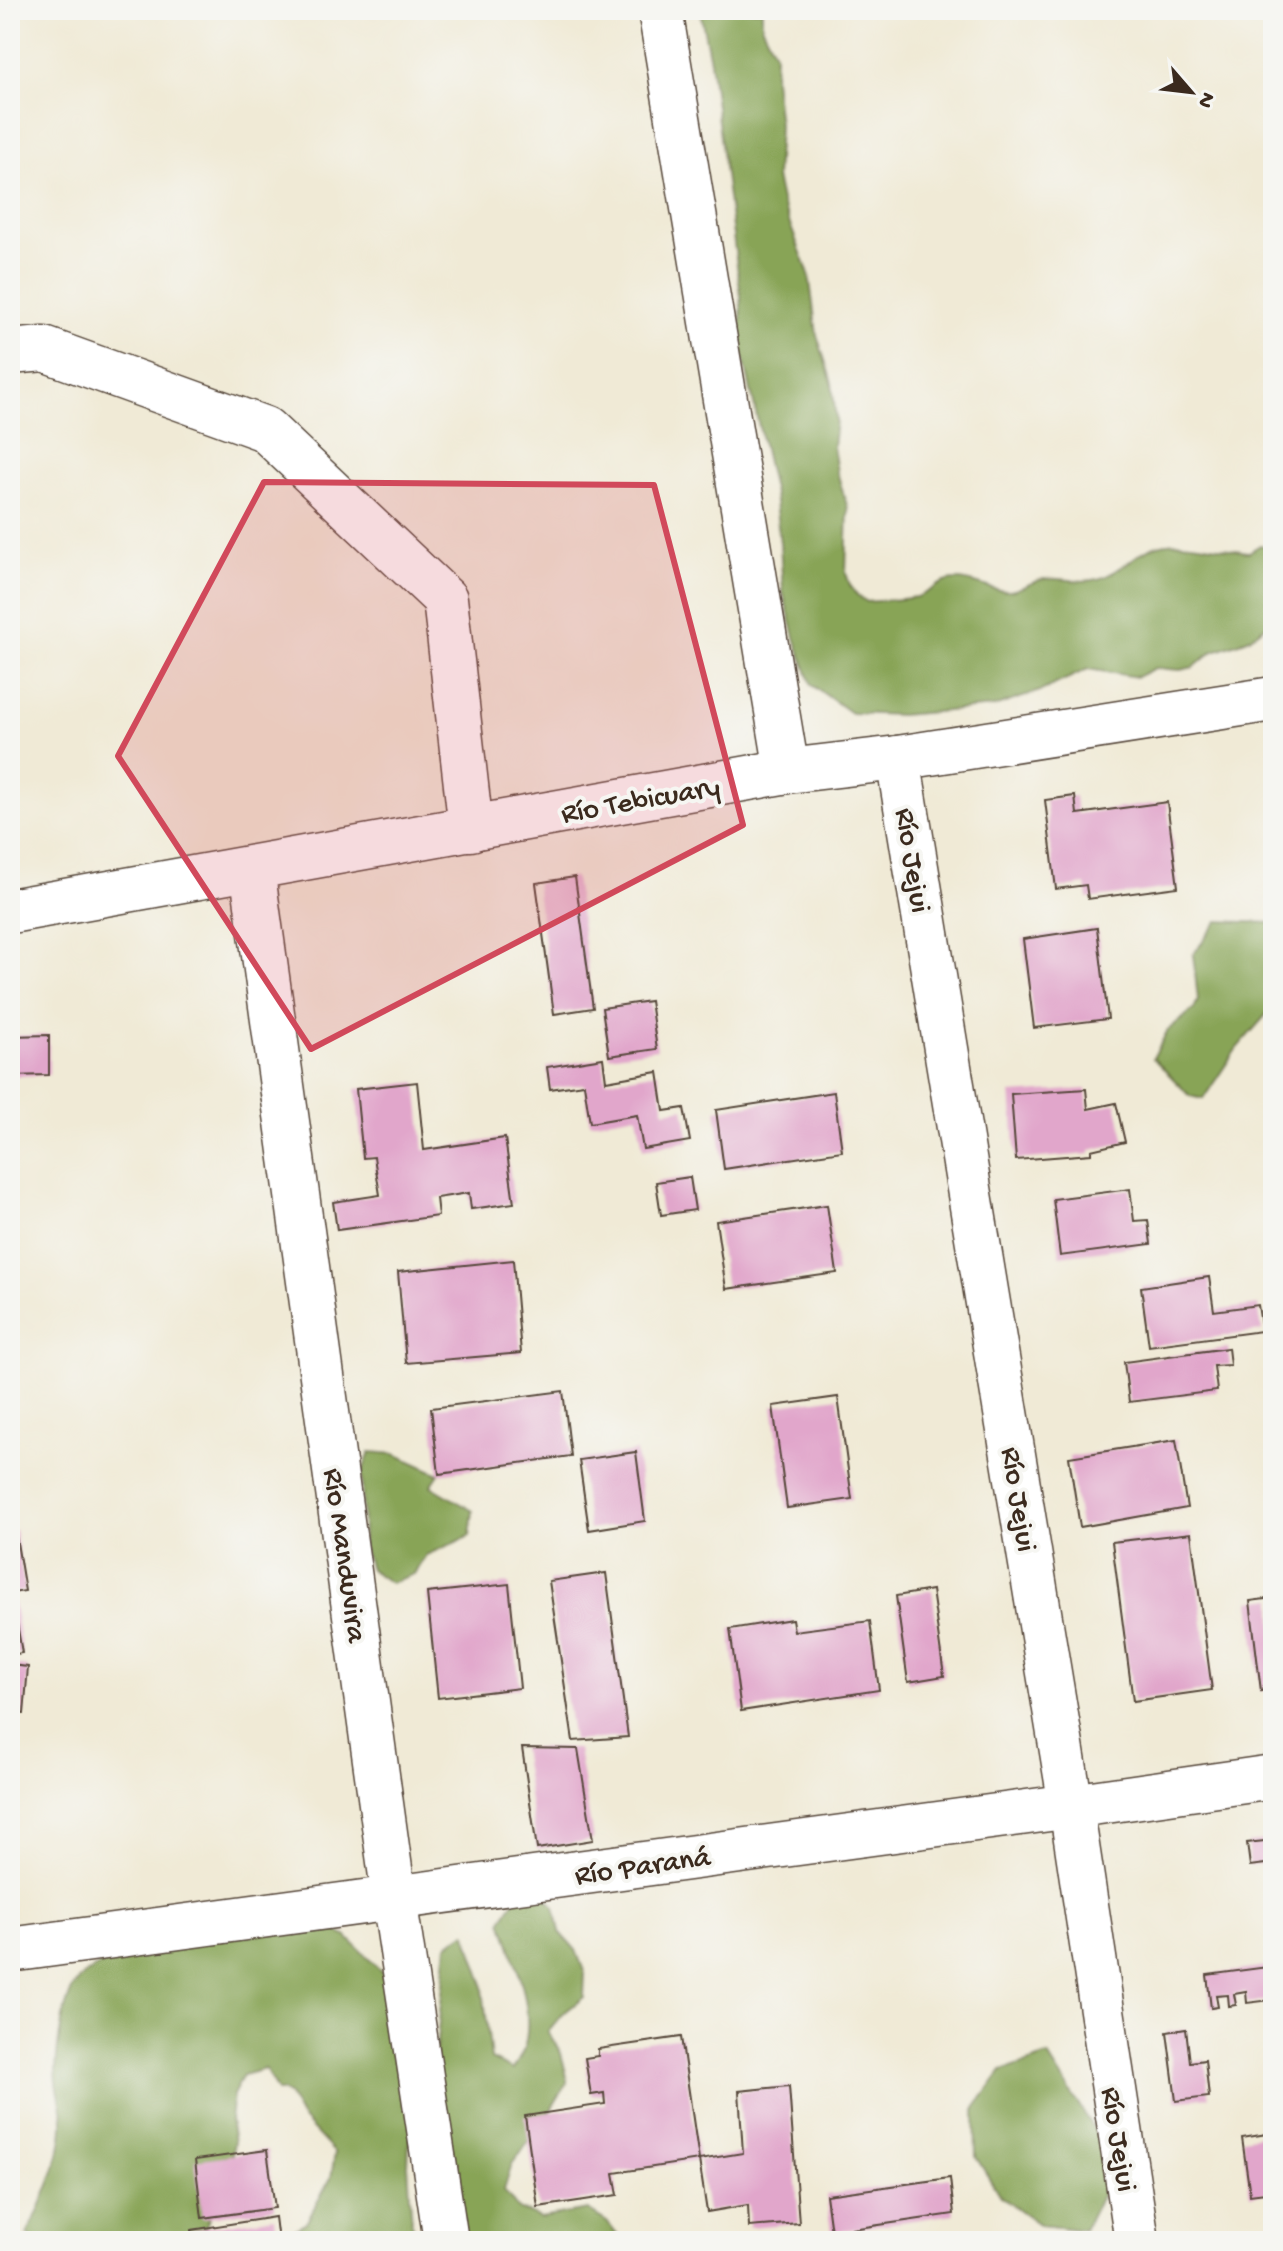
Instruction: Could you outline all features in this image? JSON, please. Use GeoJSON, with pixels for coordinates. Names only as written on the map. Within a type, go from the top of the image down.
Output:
{"type":"FeatureCollection","features":[{"type":"Feature","properties":{"kind":"street"},"geometry":{"type":"LineString","coordinates":[[660,10],[787,771]]}},
{"type":"Feature","properties":{"kind":"street"},"geometry":{"type":"LineString","coordinates":[[10,352],[44,349],[265,429],[445,599],[471,829]]}},
{"type":"Feature","properties":{"kind":"street","name":"Río Tebicuary"},"geometry":{"type":"LineString","coordinates":[[10,911],[787,771],[898,758],[1273,699]]}},
{"type":"Feature","properties":{"kind":"street","name":"Río Jejui"},"geometry":{"type":"LineString","coordinates":[[898,758],[1071,1806],[1137,2241]]}},
{"type":"Feature","properties":{"kind":"street","name":"Río Manduvira"},"geometry":{"type":"LineString","coordinates":[[252,868],[394,1898],[446,2241]]}},
{"type":"Feature","properties":{"kind":"street","name":"Río Paraná"},"geometry":{"type":"LineString","coordinates":[[10,1950],[1273,1777]]}},
{"type":"Feature","properties":{"kind":"highlighted area"},"geometry":{"type":"Polygon","coordinates":[[[264,482],[654,485],[743,825],[311,1049],[118,756],[264,482]]]}},
{"type":"Feature","properties":{"kind":"green space"},"geometry":{"type":"Polygon","coordinates":[[[700,10],[762,10],[762,27],[775,53],[779,126],[776,177],[781,201],[809,274],[817,335],[832,383],[836,420],[833,447],[848,509],[846,573],[857,595],[867,602],[910,598],[955,580],[1009,591],[1044,579],[1087,581],[1101,578],[1152,547],[1163,544],[1200,544],[1249,552],[1260,545],[1273,548],[1273,620],[1248,639],[1212,652],[1194,667],[1180,670],[1155,668],[1137,677],[1088,669],[1043,690],[994,707],[900,715],[851,713],[812,685],[783,592],[774,494],[741,346],[741,296],[710,61],[700,10]]]}},
{"type":"Feature","properties":{"kind":"green space"},"geometry":{"type":"Polygon","coordinates":[[[1218,921],[1273,923],[1273,1007],[1237,1048],[1203,1099],[1190,1096],[1153,1058],[1168,1030],[1194,1009],[1198,1000],[1193,955],[1218,921]]]}},
{"type":"Feature","properties":{"kind":"green space"},"geometry":{"type":"Polygon","coordinates":[[[370,1452],[395,1454],[439,1474],[431,1486],[473,1511],[470,1536],[426,1555],[414,1574],[390,1583],[370,1569],[363,1547],[362,1473],[370,1452]]]}},
{"type":"Feature","properties":{"kind":"green space"},"geometry":{"type":"Polygon","coordinates":[[[536,1888],[555,1907],[560,1932],[576,1950],[585,1974],[584,1997],[564,2013],[548,2032],[561,2053],[568,2081],[543,2123],[512,2164],[504,2190],[518,2209],[540,2218],[588,2210],[607,2222],[622,2241],[463,2241],[409,2141],[413,2241],[273,2241],[306,2222],[331,2178],[335,2153],[301,2117],[289,2096],[277,2091],[265,2069],[243,2075],[233,2095],[230,2120],[234,2142],[230,2166],[200,2241],[37,2241],[27,2235],[50,2182],[62,2139],[63,2118],[56,2071],[65,2008],[75,1985],[94,1969],[110,1961],[147,1951],[323,1924],[346,1936],[381,1971],[436,2050],[447,1945],[466,1932],[482,1980],[491,2059],[513,2070],[524,2048],[527,2017],[522,1984],[502,1920],[515,1900],[536,1888]]]}},
{"type":"Feature","properties":{"kind":"green space"},"geometry":{"type":"Polygon","coordinates":[[[1048,2056],[1098,2136],[1106,2186],[1084,2230],[1040,2225],[1000,2196],[976,2157],[975,2108],[1002,2071],[1048,2056]]]}},
{"type":"Feature","properties":{"kind":"building"},"geometry":{"type":"Polygon","coordinates":[[[1075,796],[1077,814],[1167,802],[1178,887],[1088,899],[1086,885],[1056,889],[1045,800],[1075,796]]]}},
{"type":"Feature","properties":{"kind":"building"},"geometry":{"type":"Polygon","coordinates":[[[575,877],[593,1008],[554,1014],[536,883],[575,877]]]}},
{"type":"Feature","properties":{"kind":"building"},"geometry":{"type":"Polygon","coordinates":[[[1097,928],[1108,1019],[1034,1028],[1023,939],[1097,928]]]}},
{"type":"Feature","properties":{"kind":"building"},"geometry":{"type":"Polygon","coordinates":[[[650,1001],[657,1049],[609,1056],[602,1008],[650,1001]]]}},
{"type":"Feature","properties":{"kind":"building"},"geometry":{"type":"Polygon","coordinates":[[[49,1035],[49,1075],[10,1076],[10,1036],[49,1035]]]}},
{"type":"Feature","properties":{"kind":"building"},"geometry":{"type":"Polygon","coordinates":[[[603,1058],[606,1081],[658,1072],[664,1111],[684,1108],[690,1141],[643,1149],[637,1115],[590,1123],[584,1084],[550,1089],[547,1067],[603,1058]]]}},
{"type":"Feature","properties":{"kind":"building"},"geometry":{"type":"Polygon","coordinates":[[[417,1082],[424,1150],[505,1138],[514,1203],[471,1209],[469,1193],[436,1198],[438,1216],[337,1230],[333,1202],[380,1195],[374,1157],[363,1158],[356,1089],[417,1082]]]}},
{"type":"Feature","properties":{"kind":"building"},"geometry":{"type":"Polygon","coordinates":[[[1086,1089],[1088,1109],[1116,1103],[1125,1142],[1091,1150],[1091,1154],[1016,1160],[1011,1094],[1086,1089]]]}},
{"type":"Feature","properties":{"kind":"building"},"geometry":{"type":"Polygon","coordinates":[[[834,1092],[842,1151],[724,1169],[716,1110],[834,1092]]]}},
{"type":"Feature","properties":{"kind":"building"},"geometry":{"type":"Polygon","coordinates":[[[690,1177],[695,1210],[661,1215],[656,1182],[690,1177]]]}},
{"type":"Feature","properties":{"kind":"building"},"geometry":{"type":"Polygon","coordinates":[[[1130,1189],[1134,1221],[1148,1220],[1151,1244],[1060,1256],[1053,1199],[1130,1189]]]}},
{"type":"Feature","properties":{"kind":"building"},"geometry":{"type":"Polygon","coordinates":[[[827,1205],[837,1273],[726,1289],[716,1221],[827,1205]]]}},
{"type":"Feature","properties":{"kind":"building"},"geometry":{"type":"Polygon","coordinates":[[[513,1260],[521,1353],[406,1363],[398,1272],[513,1260]]]}},
{"type":"Feature","properties":{"kind":"building"},"geometry":{"type":"Polygon","coordinates":[[[1209,1277],[1214,1311],[1258,1305],[1262,1331],[1149,1346],[1141,1287],[1209,1277]]]}},
{"type":"Feature","properties":{"kind":"building"},"geometry":{"type":"Polygon","coordinates":[[[1228,1348],[1230,1365],[1214,1366],[1217,1391],[1129,1402],[1124,1362],[1228,1348]]]}},
{"type":"Feature","properties":{"kind":"building"},"geometry":{"type":"Polygon","coordinates":[[[563,1391],[571,1456],[439,1474],[431,1408],[563,1391]]]}},
{"type":"Feature","properties":{"kind":"building"},"geometry":{"type":"Polygon","coordinates":[[[838,1397],[852,1499],[787,1508],[773,1406],[838,1397]]]}},
{"type":"Feature","properties":{"kind":"building"},"geometry":{"type":"Polygon","coordinates":[[[1176,1440],[1187,1508],[1080,1527],[1069,1457],[1176,1440]]]}},
{"type":"Feature","properties":{"kind":"building"},"geometry":{"type":"Polygon","coordinates":[[[636,1452],[645,1521],[589,1530],[579,1460],[636,1452]]]}},
{"type":"Feature","properties":{"kind":"building"},"geometry":{"type":"Polygon","coordinates":[[[10,1530],[15,1530],[25,1591],[12,1593],[22,1653],[10,1655],[10,1530]]]}},
{"type":"Feature","properties":{"kind":"building"},"geometry":{"type":"Polygon","coordinates":[[[1191,1533],[1212,1690],[1133,1701],[1112,1542],[1191,1533]]]}},
{"type":"Feature","properties":{"kind":"building"},"geometry":{"type":"Polygon","coordinates":[[[606,1573],[628,1737],[573,1741],[549,1581],[606,1573]]]}},
{"type":"Feature","properties":{"kind":"building"},"geometry":{"type":"Polygon","coordinates":[[[509,1584],[520,1688],[438,1698],[427,1593],[509,1584]]]}},
{"type":"Feature","properties":{"kind":"building"},"geometry":{"type":"Polygon","coordinates":[[[932,1590],[944,1676],[908,1682],[896,1596],[932,1590]]]}},
{"type":"Feature","properties":{"kind":"building"},"geometry":{"type":"Polygon","coordinates":[[[1273,1598],[1273,1689],[1261,1691],[1250,1601],[1273,1598]]]}},
{"type":"Feature","properties":{"kind":"building"},"geometry":{"type":"Polygon","coordinates":[[[792,1619],[794,1631],[870,1621],[879,1690],[741,1711],[730,1629],[792,1619]]]}},
{"type":"Feature","properties":{"kind":"building"},"geometry":{"type":"Polygon","coordinates":[[[10,1665],[28,1667],[24,1714],[10,1713],[10,1665]]]}},
{"type":"Feature","properties":{"kind":"building"},"geometry":{"type":"Polygon","coordinates":[[[522,1748],[578,1749],[593,1840],[537,1849],[522,1748]]]}},
{"type":"Feature","properties":{"kind":"building"},"geometry":{"type":"Polygon","coordinates":[[[1273,1840],[1273,1863],[1250,1866],[1247,1843],[1273,1840]]]}},
{"type":"Feature","properties":{"kind":"building"},"geometry":{"type":"Polygon","coordinates":[[[1267,1967],[1272,2000],[1247,2003],[1246,1992],[1234,1994],[1236,2005],[1229,2006],[1228,1995],[1216,1996],[1218,2007],[1211,2008],[1207,1975],[1267,1967]]]}},
{"type":"Feature","properties":{"kind":"building"},"geometry":{"type":"Polygon","coordinates":[[[1186,2029],[1190,2062],[1205,2060],[1209,2097],[1176,2101],[1167,2032],[1186,2029]]]}},
{"type":"Feature","properties":{"kind":"building"},"geometry":{"type":"Polygon","coordinates":[[[681,2037],[699,2160],[614,2173],[618,2195],[538,2207],[525,2116],[605,2104],[604,2093],[591,2095],[585,2058],[598,2056],[598,2049],[681,2037]]]}},
{"type":"Feature","properties":{"kind":"building"},"geometry":{"type":"Polygon","coordinates":[[[789,2086],[799,2223],[749,2227],[748,2205],[707,2212],[699,2160],[743,2153],[739,2091],[789,2086]]]}},
{"type":"Feature","properties":{"kind":"building"},"geometry":{"type":"Polygon","coordinates":[[[1273,2133],[1273,2192],[1250,2195],[1242,2138],[1273,2133]]]}},
{"type":"Feature","properties":{"kind":"building"},"geometry":{"type":"Polygon","coordinates":[[[267,2150],[275,2208],[202,2218],[195,2160],[267,2150]]]}},
{"type":"Feature","properties":{"kind":"building"},"geometry":{"type":"Polygon","coordinates":[[[950,2178],[954,2214],[831,2232],[826,2195],[950,2178]]]}},
{"type":"Feature","properties":{"kind":"building"},"geometry":{"type":"Polygon","coordinates":[[[275,2217],[278,2241],[192,2241],[191,2230],[275,2217]]]}}]}
